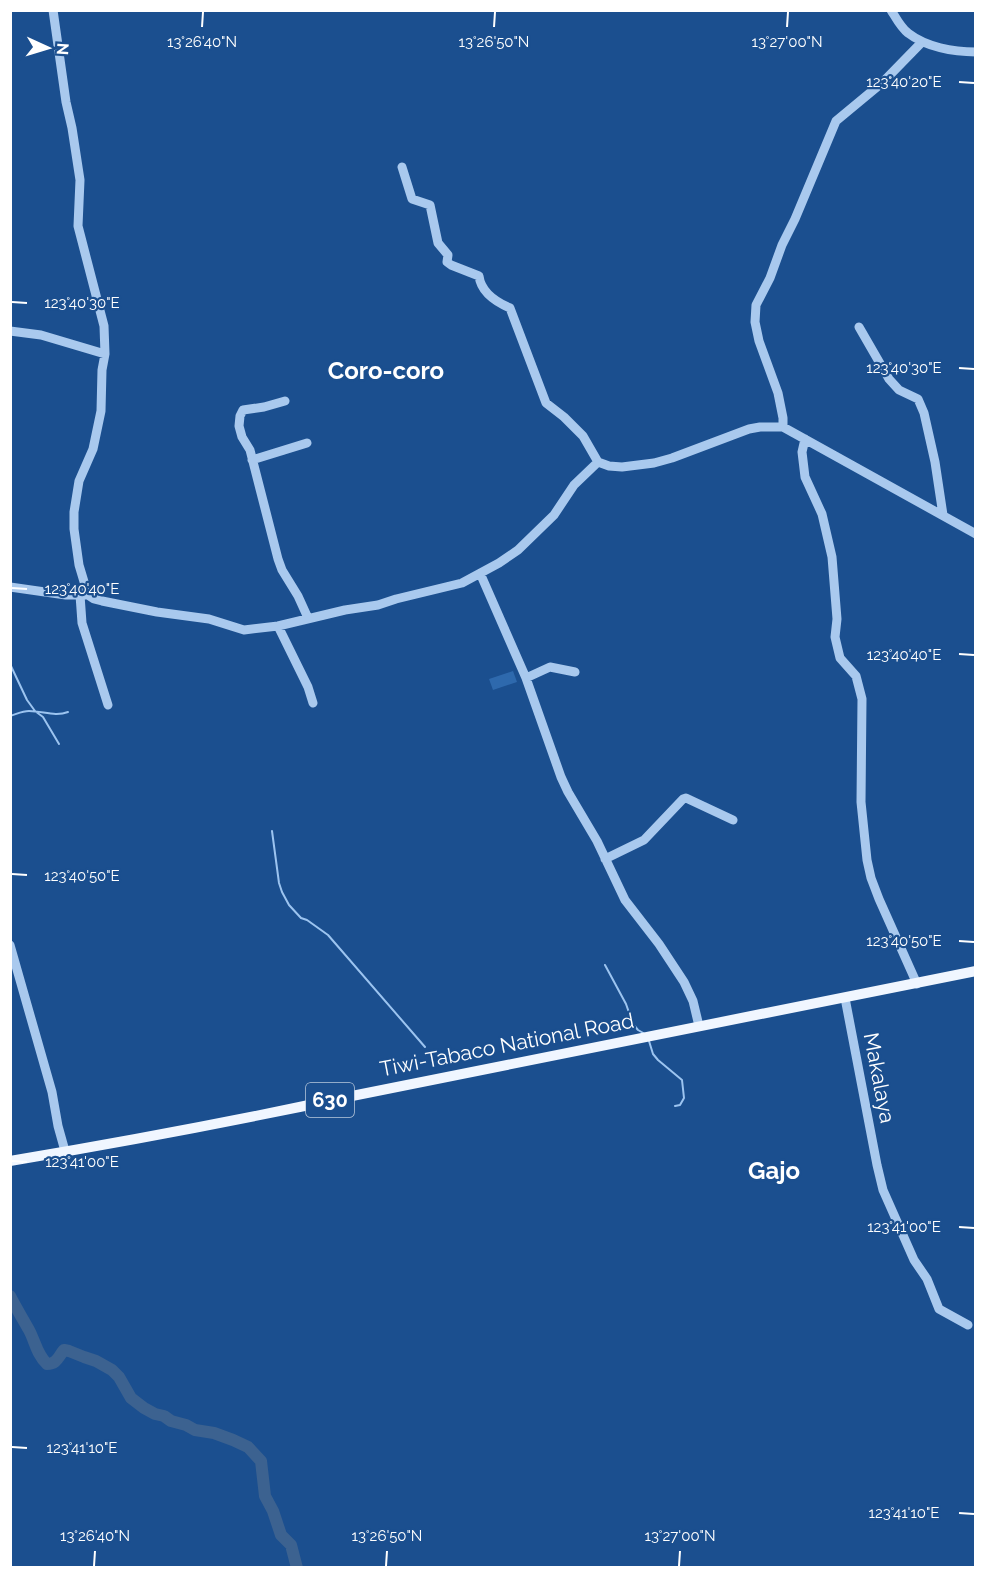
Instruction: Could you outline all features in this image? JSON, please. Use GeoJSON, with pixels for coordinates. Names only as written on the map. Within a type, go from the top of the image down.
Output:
{"type":"FeatureCollection","features":[{"type":"Feature","properties":{"kind":"main road","name":"Tiwi-Tabaco National Road"},"geometry":{"type":"LineString","coordinates":[[15,1160],[264,1115],[975,971]]}},
{"type":"Feature","properties":{"kind":"street"},"geometry":{"type":"LineString","coordinates":[[53,10],[80,180],[78,226],[104,326],[105,354],[99,426],[93,449],[79,481],[74,529],[84,595],[82,623],[108,705]]}},
{"type":"Feature","properties":{"kind":"street"},"geometry":{"type":"LineString","coordinates":[[891,10],[906,32],[922,42],[958,52],[975,52]]}},
{"type":"Feature","properties":{"kind":"street"},"geometry":{"type":"LineString","coordinates":[[783,427],[778,393],[759,341],[755,322],[756,305],[770,278],[836,121],[883,82],[922,42]]}},
{"type":"Feature","properties":{"kind":"street"},"geometry":{"type":"LineString","coordinates":[[402,167],[412,199],[430,205],[438,243],[448,255],[447,261],[451,265],[479,276],[480,284],[496,302],[510,308],[546,403],[583,436],[598,462],[622,468],[654,463],[749,429],[783,427],[975,534]]}},
{"type":"Feature","properties":{"kind":"street"},"geometry":{"type":"LineString","coordinates":[[858,327],[889,379],[899,390],[918,399],[924,413],[935,462],[943,515]]}},
{"type":"Feature","properties":{"kind":"street"},"geometry":{"type":"LineString","coordinates":[[10,331],[41,335],[105,354]]}},
{"type":"Feature","properties":{"kind":"street"},"geometry":{"type":"LineString","coordinates":[[285,401],[243,410],[239,426],[250,450],[278,559],[308,618]]}},
{"type":"Feature","properties":{"kind":"street"},"geometry":{"type":"LineString","coordinates":[[805,439],[802,452],[805,477],[822,513],[832,557],[837,619],[835,637],[840,658],[856,676],[862,699],[861,802],[867,860],[879,899],[916,984]]}},
{"type":"Feature","properties":{"kind":"street"},"geometry":{"type":"LineString","coordinates":[[252,460],[308,443]]}},
{"type":"Feature","properties":{"kind":"street"},"geometry":{"type":"LineString","coordinates":[[10,587],[66,595],[84,595],[157,612],[197,617],[244,630],[278,626],[378,605],[462,583],[518,550],[554,515],[574,485],[598,462]]}},
{"type":"Feature","properties":{"kind":"street"},"geometry":{"type":"LineString","coordinates":[[480,573],[526,678],[568,792],[597,841],[625,900],[659,944],[684,982],[693,1001],[699,1026]]}},
{"type":"Feature","properties":{"kind":"street"},"geometry":{"type":"LineString","coordinates":[[278,626],[314,703]]}},
{"type":"Feature","properties":{"kind":"street"},"geometry":{"type":"LineString","coordinates":[[526,678],[550,667],[575,672]]}},
{"type":"Feature","properties":{"kind":"street"},"geometry":{"type":"LineString","coordinates":[[605,859],[644,840],[686,798],[733,820]]}},
{"type":"Feature","properties":{"kind":"street"},"geometry":{"type":"LineString","coordinates":[[10,945],[52,1092],[65,1151]]}},
{"type":"Feature","properties":{"kind":"street","name":"Makalaya"},"geometry":{"type":"LineString","coordinates":[[844,998],[883,1190],[914,1260],[927,1279],[939,1309],[968,1325]]}},
{"type":"Feature","properties":{"kind":"shaded area"},"geometry":{"type":"Polygon","coordinates":[[[513,671],[517,682],[493,690],[489,679],[513,671]]]}},
{"type":"Feature","properties":{"kind":"waterway"},"geometry":{"type":"LineString","coordinates":[[10,664],[27,700],[43,717],[59,744]]}},
{"type":"Feature","properties":{"kind":"waterway"},"geometry":{"type":"LineString","coordinates":[[10,716],[26,711],[54,714],[68,712]]}},
{"type":"Feature","properties":{"kind":"waterway"},"geometry":{"type":"LineString","coordinates":[[272,831],[279,883],[289,905],[301,918],[328,935],[425,1047]]}},
{"type":"Feature","properties":{"kind":"waterway"},"geometry":{"type":"LineString","coordinates":[[605,965],[626,1004],[633,1024],[645,1034]]}},
{"type":"Feature","properties":{"kind":"waterway"},"geometry":{"type":"LineString","coordinates":[[649,1041],[653,1054],[658,1060],[682,1080],[684,1098],[680,1105],[675,1106]]}},
{"type":"Feature","properties":{"kind":"waterway"},"geometry":{"type":"LineString","coordinates":[[10,1296],[38,1352],[47,1364],[55,1361],[64,1350],[96,1361],[112,1370],[119,1377],[131,1398],[144,1408],[171,1421],[195,1430],[214,1433],[248,1447],[261,1461],[265,1496],[281,1535],[291,1545],[297,1568]]}},
{"type":"Feature","properties":{"kind":"district","name":"Coro-coro"},"geometry":{"type":"Point","coordinates":[386,371]}},
{"type":"Feature","properties":{"kind":"district","name":"Gajo"},"geometry":{"type":"Point","coordinates":[774,1171]}}]}
